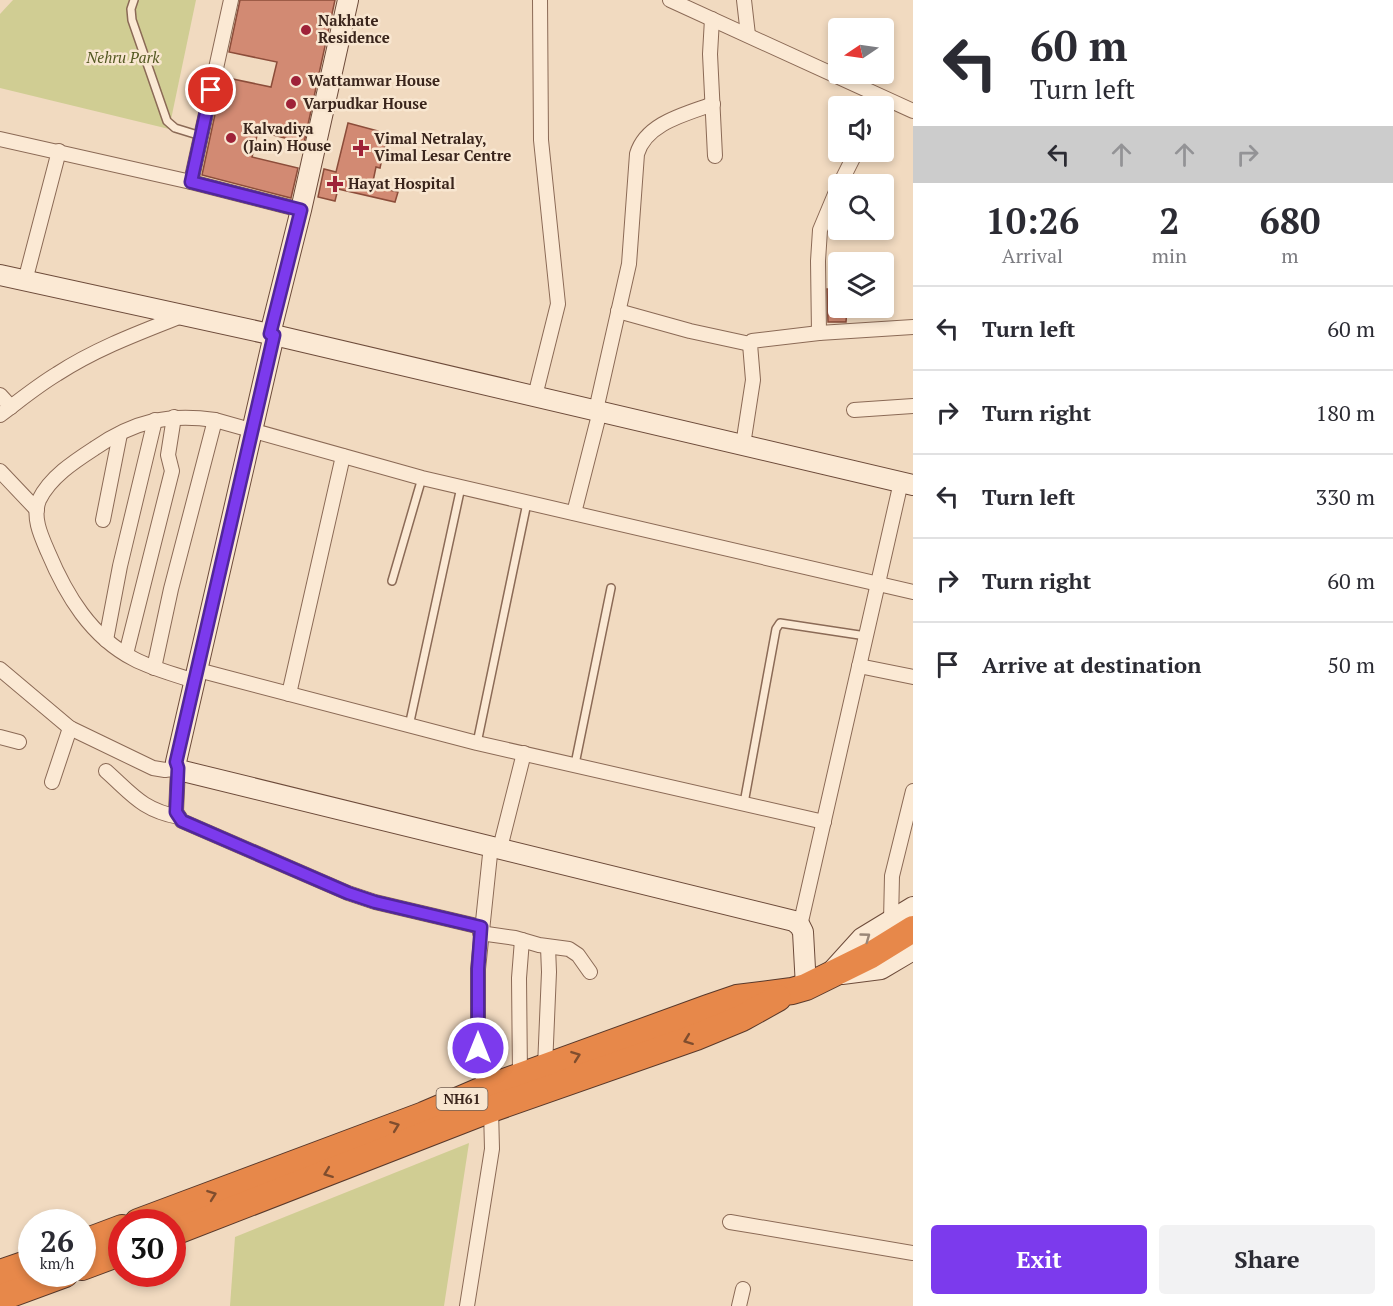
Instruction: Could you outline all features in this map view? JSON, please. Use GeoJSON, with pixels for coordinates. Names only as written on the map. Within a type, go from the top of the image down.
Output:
{"type":"FeatureCollection","features":[{"type":"Feature","properties":{"kind":"highway","name":"NH61"},"geometry":{"type":"LineString","coordinates":[[173,1209],[424,1115],[488,1099],[696,1038],[871,956],[902,925]]}},
{"type":"Feature","properties":{"kind":"highway","name":"NH61"},"geometry":{"type":"LineString","coordinates":[[186,1227],[488,1099],[520,1076],[737,998],[808,985]]}},
{"type":"Feature","properties":{"kind":"highway"},"geometry":{"type":"LineString","coordinates":[[0,1274],[18,1267]]}},
{"type":"Feature","properties":{"kind":"highway"},"geometry":{"type":"LineString","coordinates":[[0,1298],[30,1287]]}},
{"type":"Feature","properties":{"kind":"street"},"geometry":{"type":"LineString","coordinates":[[191,182],[231,0]]}},
{"type":"Feature","properties":{"kind":"street"},"geometry":{"type":"LineString","coordinates":[[348,0],[176,762],[178,768],[176,812],[182,821],[348,893],[481,930],[573,951],[590,972]]}},
{"type":"Feature","properties":{"kind":"street"},"geometry":{"type":"LineString","coordinates":[[535,396],[558,304],[541,140],[540,0]]}},
{"type":"Feature","properties":{"kind":"street"},"geometry":{"type":"LineString","coordinates":[[670,0],[748,35],[867,96]]}},
{"type":"Feature","properties":{"kind":"street"},"geometry":{"type":"LineString","coordinates":[[744,0],[748,35]]}},
{"type":"Feature","properties":{"kind":"street"},"geometry":{"type":"LineString","coordinates":[[712,19],[710,54],[715,156]]}},
{"type":"Feature","properties":{"kind":"street"},"geometry":{"type":"LineString","coordinates":[[574,513],[629,264],[637,154],[640,143],[649,134],[670,121],[712,104]]}},
{"type":"Feature","properties":{"kind":"street"},"geometry":{"type":"LineString","coordinates":[[894,106],[913,111]]}},
{"type":"Feature","properties":{"kind":"street"},"geometry":{"type":"LineString","coordinates":[[0,140],[59,151],[301,210]]}},
{"type":"Feature","properties":{"kind":"street"},"geometry":{"type":"LineString","coordinates":[[26,281],[59,151]]}},
{"type":"Feature","properties":{"kind":"street"},"geometry":{"type":"LineString","coordinates":[[819,333],[820,230],[828,211]]}},
{"type":"Feature","properties":{"kind":"street"},"geometry":{"type":"LineString","coordinates":[[0,276],[272,334],[907,484],[878,584],[800,926]]}},
{"type":"Feature","properties":{"kind":"street"},"geometry":{"type":"LineString","coordinates":[[618,311],[690,331],[750,344]]}},
{"type":"Feature","properties":{"kind":"street"},"geometry":{"type":"LineString","coordinates":[[0,395],[6,411],[56,374],[86,357],[115,342],[184,315]]}},
{"type":"Feature","properties":{"kind":"street"},"geometry":{"type":"LineString","coordinates":[[743,445],[753,380],[750,344],[755,339],[913,327]]}},
{"type":"Feature","properties":{"kind":"street"},"geometry":{"type":"LineString","coordinates":[[854,410],[913,406]]}},
{"type":"Feature","properties":{"kind":"street"},"geometry":{"type":"LineString","coordinates":[[126,654],[172,471],[168,455],[174,417]]}},
{"type":"Feature","properties":{"kind":"street"},"geometry":{"type":"LineString","coordinates":[[824,822],[477,743],[289,694],[154,668],[126,654],[106,640],[81,614],[56,571],[42,539],[37,510],[40,499],[51,482],[74,462],[120,434],[154,420],[174,417],[216,420],[461,488],[913,591]]}},
{"type":"Feature","properties":{"kind":"street"},"geometry":{"type":"LineString","coordinates":[[106,640],[120,566],[154,420]]}},
{"type":"Feature","properties":{"kind":"street"},"geometry":{"type":"LineString","coordinates":[[154,668],[171,589],[216,420]]}},
{"type":"Feature","properties":{"kind":"street"},"geometry":{"type":"LineString","coordinates":[[103,520],[120,434]]}},
{"type":"Feature","properties":{"kind":"street"},"geometry":{"type":"LineString","coordinates":[[289,694],[344,456]]}},
{"type":"Feature","properties":{"kind":"street"},"geometry":{"type":"LineString","coordinates":[[0,471],[37,510]]}},
{"type":"Feature","properties":{"kind":"street"},"geometry":{"type":"LineString","coordinates":[[859,666],[913,677]]}},
{"type":"Feature","properties":{"kind":"street"},"geometry":{"type":"LineString","coordinates":[[0,669],[70,728],[153,768],[165,770],[178,768],[794,921],[803,932],[808,985]]}},
{"type":"Feature","properties":{"kind":"street"},"geometry":{"type":"LineString","coordinates":[[52,782],[70,728]]}},
{"type":"Feature","properties":{"kind":"street"},"geometry":{"type":"LineString","coordinates":[[0,737],[19,742]]}},
{"type":"Feature","properties":{"kind":"street"},"geometry":{"type":"LineString","coordinates":[[467,1306],[492,1149],[488,1099],[478,1048],[478,969],[481,930],[495,847],[524,753]]}},
{"type":"Feature","properties":{"kind":"street"},"geometry":{"type":"LineString","coordinates":[[106,771],[147,807],[161,814],[178,817]]}},
{"type":"Feature","properties":{"kind":"street"},"geometry":{"type":"LineString","coordinates":[[902,925],[892,876],[913,791]]}},
{"type":"Feature","properties":{"kind":"street"},"geometry":{"type":"LineString","coordinates":[[808,985],[862,938],[902,925],[913,907]]}},
{"type":"Feature","properties":{"kind":"street"},"geometry":{"type":"LineString","coordinates":[[520,1076],[519,978],[522,940]]}},
{"type":"Feature","properties":{"kind":"street"},"geometry":{"type":"LineString","coordinates":[[545,1067],[548,947]]}},
{"type":"Feature","properties":{"kind":"street"},"geometry":{"type":"LineString","coordinates":[[808,985],[881,969],[913,950]]}},
{"type":"Feature","properties":{"kind":"street"},"geometry":{"type":"LineString","coordinates":[[730,1222],[913,1253]]}},
{"type":"Feature","properties":{"kind":"street"},"geometry":{"type":"LineString","coordinates":[[739,1306],[743,1289]]}},
{"type":"Feature","properties":{"kind":"lane"},"geometry":{"type":"LineString","coordinates":[[134,0],[131,9],[132,20],[167,121],[175,128],[201,136]]}},
{"type":"Feature","properties":{"kind":"lane"},"geometry":{"type":"LineString","coordinates":[[392,581],[422,478]]}},
{"type":"Feature","properties":{"kind":"lane"},"geometry":{"type":"LineString","coordinates":[[409,726],[461,488]]}},
{"type":"Feature","properties":{"kind":"lane"},"geometry":{"type":"LineString","coordinates":[[477,743],[527,503]]}},
{"type":"Feature","properties":{"kind":"lane"},"geometry":{"type":"LineString","coordinates":[[575,764],[611,588]]}},
{"type":"Feature","properties":{"kind":"lane"},"geometry":{"type":"LineString","coordinates":[[744,803],[776,629],[780,622],[866,636]]}},
{"type":"Feature","properties":{"kind":"green space","name":"Nehru Park"},"geometry":{"type":"Polygon","coordinates":[[[13,0],[196,0],[169,129],[0,88],[0,14],[13,0]]]}},
{"type":"Feature","properties":{"kind":"green space"},"geometry":{"type":"Polygon","coordinates":[[[469,1143],[444,1306],[230,1306],[235,1237],[469,1143]]]}},
{"type":"Feature","properties":{"kind":"building"},"geometry":{"type":"Polygon","coordinates":[[[240,0],[335,0],[304,143],[258,131],[252,157],[298,168],[291,198],[202,175],[223,77],[271,87],[277,62],[229,52],[240,0]]]}},
{"type":"Feature","properties":{"kind":"building"},"geometry":{"type":"Polygon","coordinates":[[[348,123],[378,131],[376,137],[386,140],[380,168],[376,167],[372,186],[398,192],[395,202],[338,189],[335,201],[318,197],[324,169],[336,172],[348,123]]]}},
{"type":"Feature","properties":{"kind":"building"},"geometry":{"type":"Polygon","coordinates":[[[827,289],[828,318],[846,318],[846,322],[828,322],[827,289]]]}},
{"type":"Feature","properties":{"kind":"place","name":"Nakhate Residence"},"geometry":{"type":"Point","coordinates":[306,30]}},
{"type":"Feature","properties":{"kind":"place","name":"Wattamwar House"},"geometry":{"type":"Point","coordinates":[296,81]}},
{"type":"Feature","properties":{"kind":"place","name":"Varpudkar House"},"geometry":{"type":"Point","coordinates":[291,104]}},
{"type":"Feature","properties":{"kind":"place","name":"Kalvadiya (Jain) House"},"geometry":{"type":"Point","coordinates":[231,138]}},
{"type":"Feature","properties":{"kind":"place","name":"Vimal Netralay, Vimal Lesar Centre"},"geometry":{"type":"Point","coordinates":[361,148]}},
{"type":"Feature","properties":{"kind":"place","name":"Hayat Hospital"},"geometry":{"type":"Point","coordinates":[335,184]}},
{"type":"Feature","properties":{"kind":"route"},"geometry":{"type":"LineString","coordinates":[[211,90],[191,182],[301,210],[270,334],[274,335],[176,762],[178,768],[176,812],[182,821],[348,893],[375,902],[481,927],[478,969],[478,1048]]}}]}
